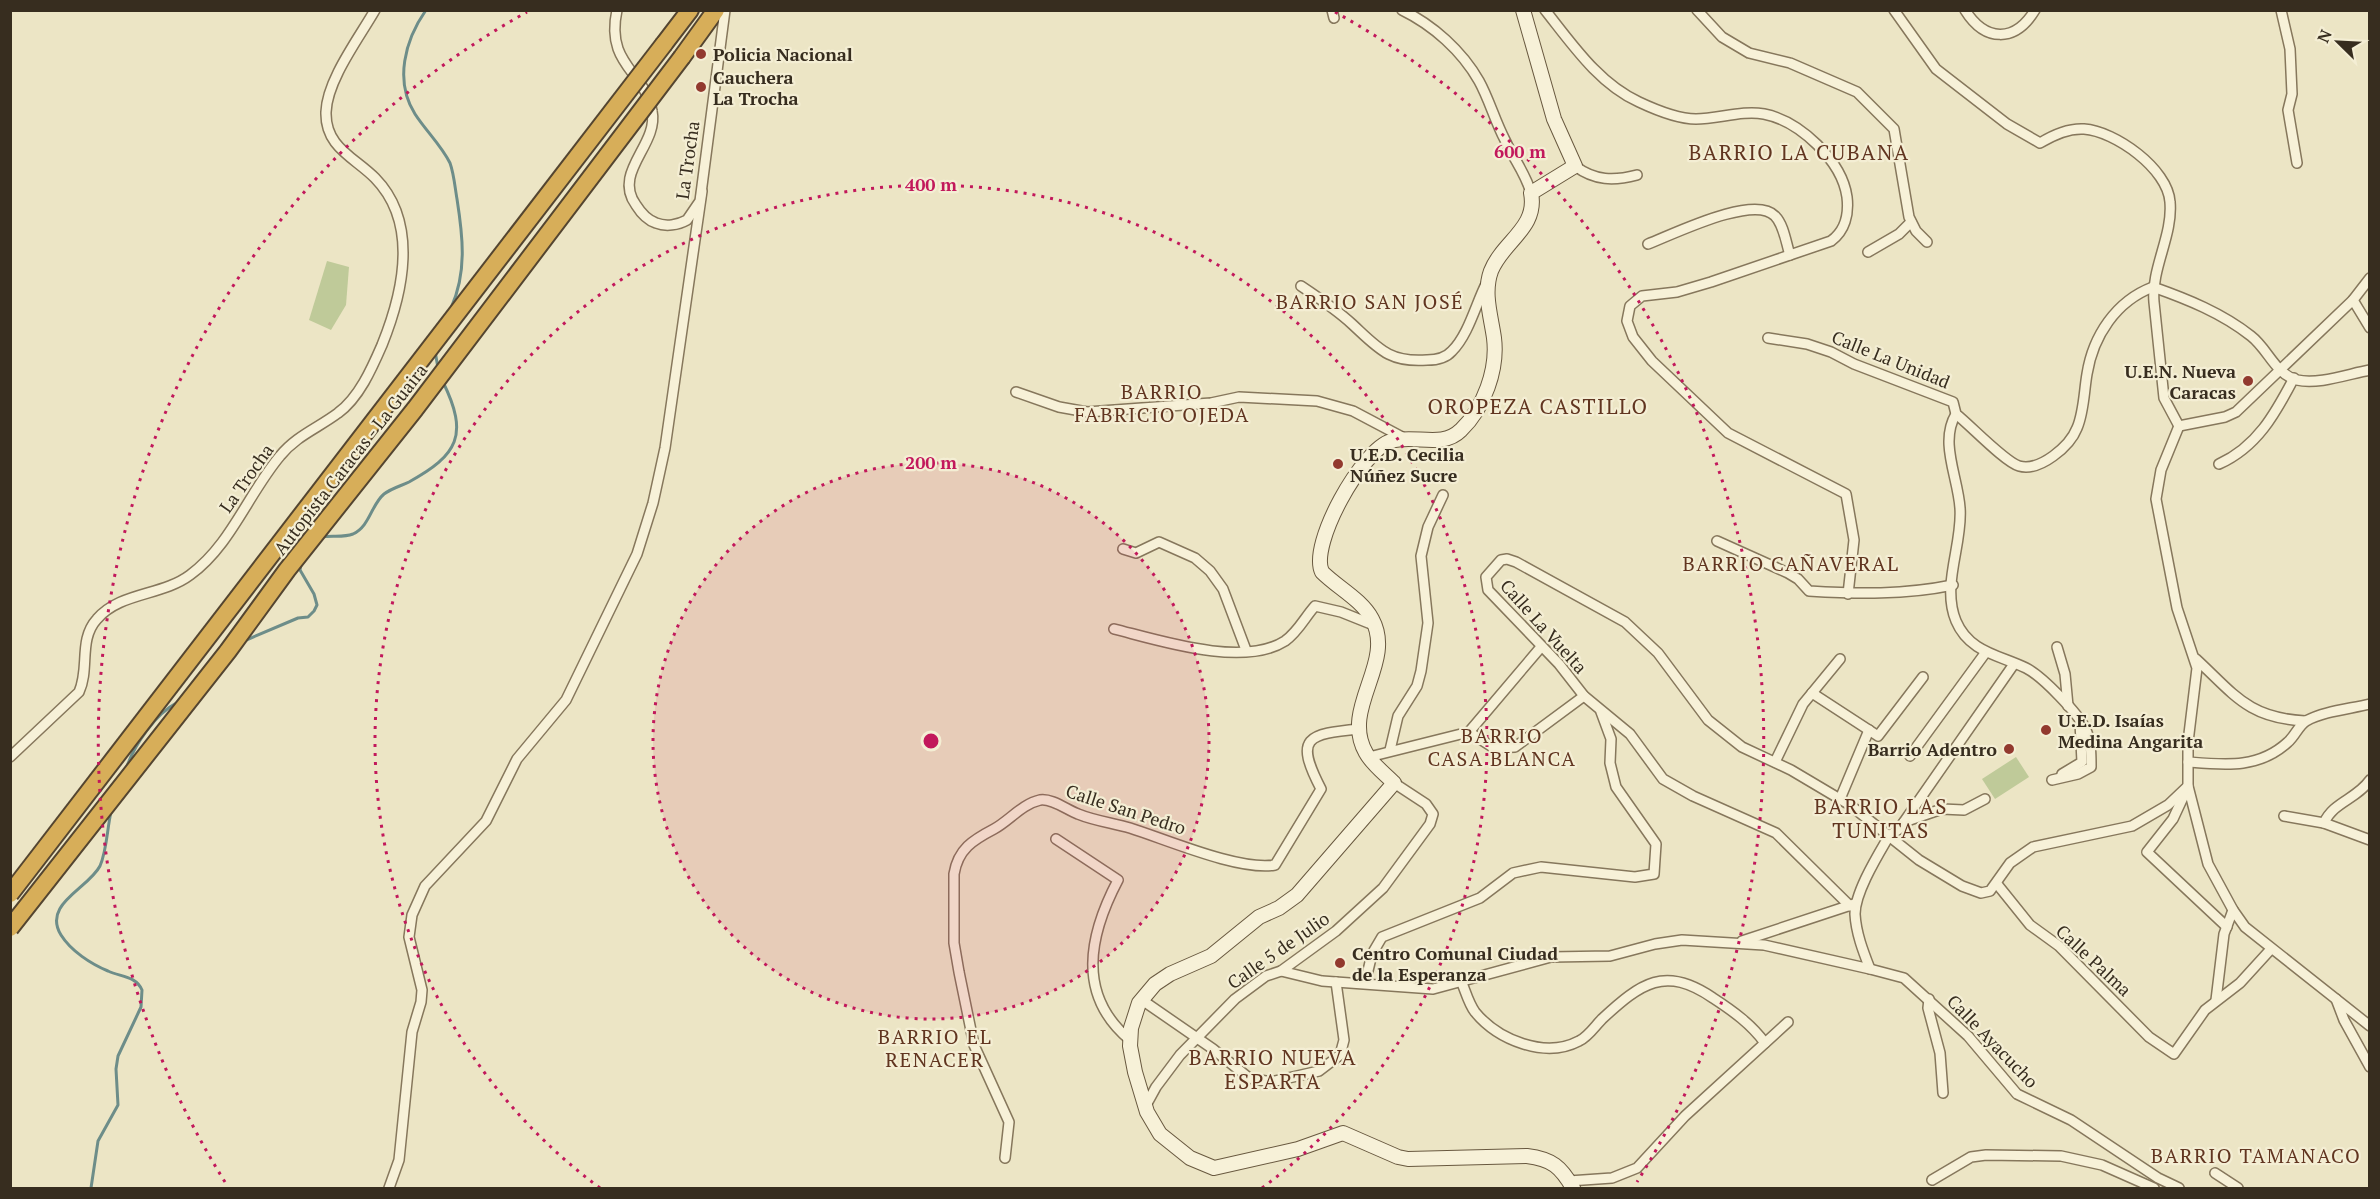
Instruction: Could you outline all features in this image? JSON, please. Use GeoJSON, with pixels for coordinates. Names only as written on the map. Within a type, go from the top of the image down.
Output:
{"type":"FeatureCollection","features":[{"type":"Feature","properties":{"kind":"highway","name":"Autopista Caracas - La Guaira"},"geometry":{"type":"LineString","coordinates":[[10,894],[690,10]]}},
{"type":"Feature","properties":{"kind":"highway","name":"Autopista Caracas - La Guaira"},"geometry":{"type":"LineString","coordinates":[[10,928],[357,484],[716,10]]}},
{"type":"Feature","properties":{"kind":"street","name":"La Trocha"},"geometry":{"type":"LineString","coordinates":[[10,757],[79,692],[83,682],[86,639],[96,619],[114,605],[168,588],[202,565],[222,543],[280,455],[299,438],[340,412],[354,395],[377,356],[403,272],[404,245],[397,216],[385,190],[364,168],[334,143],[329,134],[326,111],[337,75],[375,10]]}},
{"type":"Feature","properties":{"kind":"street","name":"La Trocha"},"geometry":{"type":"LineString","coordinates":[[616,10],[615,34],[621,58],[644,90],[653,118],[651,132],[628,181],[632,200],[643,215],[655,223],[675,225],[693,214],[702,191],[725,10]]}},
{"type":"Feature","properties":{"kind":"street"},"geometry":{"type":"LineString","coordinates":[[1301,286],[1340,315],[1381,351],[1405,360],[1435,360],[1451,353],[1462,336],[1504,247],[1527,224],[1533,207],[1528,182],[1505,141],[1480,82],[1439,34],[1402,10]]}},
{"type":"Feature","properties":{"kind":"street"},"geometry":{"type":"LineString","coordinates":[[1523,10],[1554,119],[1575,166],[1592,176],[1613,180],[1637,175]]}},
{"type":"Feature","properties":{"kind":"street"},"geometry":{"type":"LineString","coordinates":[[1545,10],[1608,82],[1637,101],[1685,118],[1747,114],[1774,117],[1829,155],[1845,183],[1848,204],[1843,228],[1831,241],[1677,292],[1642,296],[1630,306],[1627,321],[1633,337],[1652,361],[1728,433],[1846,494],[1854,540],[1848,594]]}},
{"type":"Feature","properties":{"kind":"street"},"geometry":{"type":"LineString","coordinates":[[1697,10],[1722,37],[1749,53],[1790,63],[1857,92],[1894,129],[1911,222],[1927,242]]}},
{"type":"Feature","properties":{"kind":"street"},"geometry":{"type":"LineString","coordinates":[[1894,10],[1936,69],[2007,124],[2040,142],[2067,130],[2081,128],[2102,132],[2123,143],[2146,161],[2164,184],[2170,201],[2170,213],[2153,287],[2164,398],[2179,426]]}},
{"type":"Feature","properties":{"kind":"street"},"geometry":{"type":"LineString","coordinates":[[1965,10],[1980,27],[1988,33],[1997,35],[2015,32],[2024,27],[2036,10]]}},
{"type":"Feature","properties":{"kind":"street"},"geometry":{"type":"LineString","coordinates":[[2281,10],[2290,49],[2292,94],[2288,110],[2297,163]]}},
{"type":"Feature","properties":{"kind":"street"},"geometry":{"type":"LineString","coordinates":[[1531,193],[1575,166]]}},
{"type":"Feature","properties":{"kind":"street"},"geometry":{"type":"LineString","coordinates":[[389,1188],[399,1160],[412,1032],[422,1002],[422,990],[409,937],[412,915],[424,886],[486,821],[517,759],[566,700],[637,555],[653,503],[665,448],[702,191]]}},
{"type":"Feature","properties":{"kind":"street"},"geometry":{"type":"LineString","coordinates":[[1648,244],[1737,211],[1762,209],[1774,215],[1779,221],[1790,255]]}},
{"type":"Feature","properties":{"kind":"street"},"geometry":{"type":"LineString","coordinates":[[1868,252],[1893,239],[1911,222]]}},
{"type":"Feature","properties":{"kind":"street"},"geometry":{"type":"LineString","coordinates":[[1489,277],[1488,306],[1494,339],[1494,366],[1479,403],[1464,428],[1449,439],[1390,441],[1373,453],[1362,465],[1335,513],[1320,555],[1322,572],[1365,609],[1376,626],[1378,652],[1359,708],[1360,729],[1364,751],[1394,783],[1297,895],[1279,908],[1259,917],[1210,956],[1170,974],[1155,984],[1142,1000],[1135,1013],[1130,1040],[1134,1072],[1145,1107],[1154,1125],[1174,1147],[1190,1158],[1214,1168],[1298,1149],[1344,1133],[1398,1157],[1408,1159],[1527,1156],[1542,1158],[1556,1164],[1571,1185],[1612,1178],[1637,1168],[1685,1116],[1788,1022]]}},
{"type":"Feature","properties":{"kind":"street"},"geometry":{"type":"LineString","coordinates":[[2179,426],[2225,417],[2236,412],[2353,300],[2370,278]]}},
{"type":"Feature","properties":{"kind":"street"},"geometry":{"type":"LineString","coordinates":[[2153,287],[2187,299],[2244,331],[2258,342],[2281,370],[2294,378],[2306,381],[2370,370]]}},
{"type":"Feature","properties":{"kind":"street","name":"Calle La Unidad"},"geometry":{"type":"LineString","coordinates":[[1768,338],[1807,344],[1831,352],[1854,364],[1953,402],[1956,414],[2016,465],[2031,467],[2042,463],[2071,439],[2077,428],[2089,361],[2104,328],[2123,304],[2153,287]]}},
{"type":"Feature","properties":{"kind":"street"},"geometry":{"type":"LineString","coordinates":[[2353,300],[2370,328]]}},
{"type":"Feature","properties":{"kind":"street"},"geometry":{"type":"LineString","coordinates":[[2218,464],[2237,455],[2260,434],[2294,378]]}},
{"type":"Feature","properties":{"kind":"street"},"geometry":{"type":"LineString","coordinates":[[1017,392],[1059,407],[1088,412],[1210,403],[1239,397],[1317,401],[1353,411],[1408,440]]}},
{"type":"Feature","properties":{"kind":"street"},"geometry":{"type":"LineString","coordinates":[[1956,414],[1949,435],[1961,520],[1953,555],[1956,620],[1972,644],[2028,669],[2074,713],[2086,730],[2091,767],[2078,774],[2052,780],[2082,762],[2074,713],[2057,647]]}},
{"type":"Feature","properties":{"kind":"street"},"geometry":{"type":"LineString","coordinates":[[2179,426],[2161,470],[2156,499],[2177,608],[2196,659],[2197,678],[2191,707],[2188,786],[2208,864],[2245,927],[2271,949],[2336,996],[2370,1026]]}},
{"type":"Feature","properties":{"kind":"street"},"geometry":{"type":"LineString","coordinates":[[1390,750],[1398,716],[1417,686],[1421,671],[1428,623],[1421,556],[1428,526],[1443,495]]}},
{"type":"Feature","properties":{"kind":"street"},"geometry":{"type":"LineString","coordinates":[[1717,541],[1788,573],[1798,579],[1809,591],[1848,594],[1914,593],[1953,585]]}},
{"type":"Feature","properties":{"kind":"street"},"geometry":{"type":"LineString","coordinates":[[1123,549],[1136,553],[1159,542],[1205,565],[1222,589],[1246,650]]}},
{"type":"Feature","properties":{"kind":"street","name":"Calle La Vuelta"},"geometry":{"type":"LineString","coordinates":[[1775,762],[1743,747],[1708,720],[1647,642],[1612,614],[1507,559],[1501,560],[1486,577],[1488,590],[1559,664],[1584,696],[1630,734],[1663,779],[1693,796],[1776,833],[1853,904]]}},
{"type":"Feature","properties":{"kind":"street"},"geometry":{"type":"LineString","coordinates":[[1114,629],[1198,649],[1246,650],[1264,648],[1286,640],[1315,606],[1341,612],[1376,626]]}},
{"type":"Feature","properties":{"kind":"street"},"geometry":{"type":"LineString","coordinates":[[1369,757],[1469,732],[1541,647]]}},
{"type":"Feature","properties":{"kind":"street"},"geometry":{"type":"LineString","coordinates":[[1910,756],[1986,652]]}},
{"type":"Feature","properties":{"kind":"street"},"geometry":{"type":"LineString","coordinates":[[1840,659],[1793,720],[1775,762],[1840,799],[1919,860],[1962,886],[1981,893],[1990,891],[2010,863],[2033,847],[2132,826],[2168,805],[2188,786]]}},
{"type":"Feature","properties":{"kind":"street"},"geometry":{"type":"LineString","coordinates":[[2196,659],[2235,696],[2255,710],[2278,720],[2305,721],[2370,704]]}},
{"type":"Feature","properties":{"kind":"street"},"geometry":{"type":"LineString","coordinates":[[1870,969],[1858,931],[1853,904],[1889,836],[1899,829],[2014,664]]}},
{"type":"Feature","properties":{"kind":"street"},"geometry":{"type":"LineString","coordinates":[[1812,693],[1878,736],[1923,677]]}},
{"type":"Feature","properties":{"kind":"street"},"geometry":{"type":"LineString","coordinates":[[1469,732],[1494,748],[1515,747],[1584,696]]}},
{"type":"Feature","properties":{"kind":"street"},"geometry":{"type":"LineString","coordinates":[[1365,983],[1372,954],[1382,937],[1480,898],[1513,873],[1541,867],[1635,877],[1654,874],[1656,843],[1616,787],[1610,763],[1611,739],[1601,711]]}},
{"type":"Feature","properties":{"kind":"street"},"geometry":{"type":"LineString","coordinates":[[2188,762],[2232,765],[2271,756],[2289,741],[2305,721]]}},
{"type":"Feature","properties":{"kind":"street","name":"Calle San Pedro"},"geometry":{"type":"LineString","coordinates":[[1005,1158],[1009,1122],[971,1038],[954,943],[955,864],[967,845],[1023,808],[1037,801],[1047,800],[1093,819],[1128,827],[1230,860],[1262,866],[1275,865],[1321,789],[1306,761],[1308,745],[1323,735],[1360,729]]}},
{"type":"Feature","properties":{"kind":"street"},"geometry":{"type":"LineString","coordinates":[[1840,799],[1869,730]]}},
{"type":"Feature","properties":{"kind":"street"},"geometry":{"type":"LineString","coordinates":[[2324,823],[2334,808],[2363,789],[2370,780]]}},
{"type":"Feature","properties":{"kind":"street","name":"Calle 5 de Julio"},"geometry":{"type":"LineString","coordinates":[[1145,1107],[1165,1074],[1242,993],[1266,976],[1281,971],[1320,945],[1383,888],[1431,824],[1432,810],[1394,783]]}},
{"type":"Feature","properties":{"kind":"street"},"geometry":{"type":"LineString","coordinates":[[2188,786],[2174,819],[2147,852],[2227,927]]}},
{"type":"Feature","properties":{"kind":"street"},"geometry":{"type":"LineString","coordinates":[[1904,822],[1942,809],[1964,810],[1985,799]]}},
{"type":"Feature","properties":{"kind":"street"},"geometry":{"type":"LineString","coordinates":[[2284,816],[2324,823],[2370,840]]}},
{"type":"Feature","properties":{"kind":"street"},"geometry":{"type":"LineString","coordinates":[[1056,839],[1118,880],[1102,916],[1090,963],[1100,1000],[1108,1018],[1130,1040]]}},
{"type":"Feature","properties":{"kind":"street","name":"Calle Palma"},"geometry":{"type":"LineString","coordinates":[[1997,884],[2030,925],[2059,946],[2149,1037],[2174,1054],[2205,1010],[2216,1000]]}},
{"type":"Feature","properties":{"kind":"street"},"geometry":{"type":"LineString","coordinates":[[1281,971],[1336,982],[1433,989],[1551,957],[1611,956],[1655,944],[1682,940],[1738,942],[1853,904]]}},
{"type":"Feature","properties":{"kind":"street"},"geometry":{"type":"LineString","coordinates":[[2216,1000],[2227,927],[2233,910]]}},
{"type":"Feature","properties":{"kind":"street","name":"Calle Ayacucho"},"geometry":{"type":"LineString","coordinates":[[1738,942],[1785,948],[1904,978],[1968,1036],[2017,1094],[2071,1120],[2158,1178],[2179,1188]]}},
{"type":"Feature","properties":{"kind":"street"},"geometry":{"type":"LineString","coordinates":[[2216,1000],[2240,983],[2271,949]]}},
{"type":"Feature","properties":{"kind":"street"},"geometry":{"type":"LineString","coordinates":[[1462,983],[1470,1005],[1486,1023],[1497,1032],[1525,1044],[1554,1047],[1582,1040],[1619,1004],[1642,987],[1654,981],[1671,979],[1689,984],[1718,1002],[1755,1030],[1765,1043]]}},
{"type":"Feature","properties":{"kind":"street"},"geometry":{"type":"LineString","coordinates":[[1142,1000],[1254,1080],[1271,1082],[1318,1071],[1340,1055],[1343,1047],[1336,982]]}},
{"type":"Feature","properties":{"kind":"street"},"geometry":{"type":"LineString","coordinates":[[2336,996],[2344,1020],[2370,1067]]}},
{"type":"Feature","properties":{"kind":"street"},"geometry":{"type":"LineString","coordinates":[[1929,999],[1928,1008],[1943,1073],[1942,1093]]}},
{"type":"Feature","properties":{"kind":"street"},"geometry":{"type":"LineString","coordinates":[[1932,1180],[1971,1157],[1986,1155],[2061,1156],[2102,1165],[2154,1188]]}},
{"type":"Feature","properties":{"kind":"street"},"geometry":{"type":"LineString","coordinates":[[2215,1173],[2238,1188]]}},
{"type":"Feature","properties":{"kind":"green space"},"geometry":{"type":"Polygon","coordinates":[[[327,261],[349,267],[346,305],[331,330],[309,320],[327,261]]]}},
{"type":"Feature","properties":{"kind":"green space"},"geometry":{"type":"Polygon","coordinates":[[[2016,757],[2029,777],[1995,799],[1982,779],[2016,757]]]}},
{"type":"Feature","properties":{"kind":"waterway"},"geometry":{"type":"LineString","coordinates":[[426,10],[412,34],[408,47],[405,61],[405,88],[415,114],[446,156],[453,176],[461,227],[462,268],[451,308]]}},
{"type":"Feature","properties":{"kind":"waterway"},"geometry":{"type":"LineString","coordinates":[[435,351],[438,368]]}},
{"type":"Feature","properties":{"kind":"waterway"},"geometry":{"type":"LineString","coordinates":[[321,537],[345,536],[359,530],[384,494],[426,472],[448,452],[457,430],[456,416],[443,382]]}},
{"type":"Feature","properties":{"kind":"waterway"},"geometry":{"type":"LineString","coordinates":[[244,641],[298,618],[308,617],[314,611],[317,605],[314,594],[300,570],[301,565]]}},
{"type":"Feature","properties":{"kind":"waterway"},"geometry":{"type":"LineString","coordinates":[[126,769],[146,731],[161,714],[178,702]]}},
{"type":"Feature","properties":{"kind":"waterway"},"geometry":{"type":"LineString","coordinates":[[91,1188],[98,1141],[118,1105],[116,1069],[118,1056],[141,1007],[142,990],[132,979],[88,961],[70,946],[61,935],[57,924],[57,914],[100,866],[111,812]]}},
{"type":"Feature","properties":{"kind":"place","name":"Policia Nacional"},"geometry":{"type":"Point","coordinates":[701,54]}},
{"type":"Feature","properties":{"kind":"place","name":"Cauchera La Trocha"},"geometry":{"type":"Point","coordinates":[701,87]}},
{"type":"Feature","properties":{"kind":"place","name":"U.E.N. Nueva Caracas"},"geometry":{"type":"Point","coordinates":[2248,381]}},
{"type":"Feature","properties":{"kind":"place","name":"U.E.D. Cecilia Núñez Sucre"},"geometry":{"type":"Point","coordinates":[1338,464]}},
{"type":"Feature","properties":{"kind":"place","name":"U.E.D. Isaías Medina Angarita"},"geometry":{"type":"Point","coordinates":[2046,730]}},
{"type":"Feature","properties":{"kind":"place","name":"Barrio Adentro"},"geometry":{"type":"Point","coordinates":[2009,749]}},
{"type":"Feature","properties":{"kind":"place","name":"Centro Comunal Ciudad de la Esperanza"},"geometry":{"type":"Point","coordinates":[1340,963]}},
{"type":"Feature","properties":{"kind":"district","name":"BARRIO LA CUBANA"},"geometry":{"type":"Point","coordinates":[1799,152]}},
{"type":"Feature","properties":{"kind":"district","name":"BARRIO SAN JOSÉ"},"geometry":{"type":"Point","coordinates":[1370,301]}},
{"type":"Feature","properties":{"kind":"district","name":"BARRIO FABRICIO OJEDA"},"geometry":{"type":"Point","coordinates":[1162,402]}},
{"type":"Feature","properties":{"kind":"district","name":"OROPEZA CASTILLO"},"geometry":{"type":"Point","coordinates":[1538,406]}},
{"type":"Feature","properties":{"kind":"district","name":"BARRIO CAÑAVERAL"},"geometry":{"type":"Point","coordinates":[1791,563]}},
{"type":"Feature","properties":{"kind":"district","name":"BARRIO CASA BLANCA"},"geometry":{"type":"Point","coordinates":[1502,746]}},
{"type":"Feature","properties":{"kind":"district","name":"BARRIO LAS TUNITAS"},"geometry":{"type":"Point","coordinates":[1881,818]}},
{"type":"Feature","properties":{"kind":"district","name":"BARRIO EL RENACER"},"geometry":{"type":"Point","coordinates":[935,1048]}},
{"type":"Feature","properties":{"kind":"district","name":"BARRIO NUEVA ESPARTA"},"geometry":{"type":"Point","coordinates":[1273,1069]}},
{"type":"Feature","properties":{"kind":"district","name":"BARRIO TAMANACO"},"geometry":{"type":"Point","coordinates":[2256,1155]}}]}
